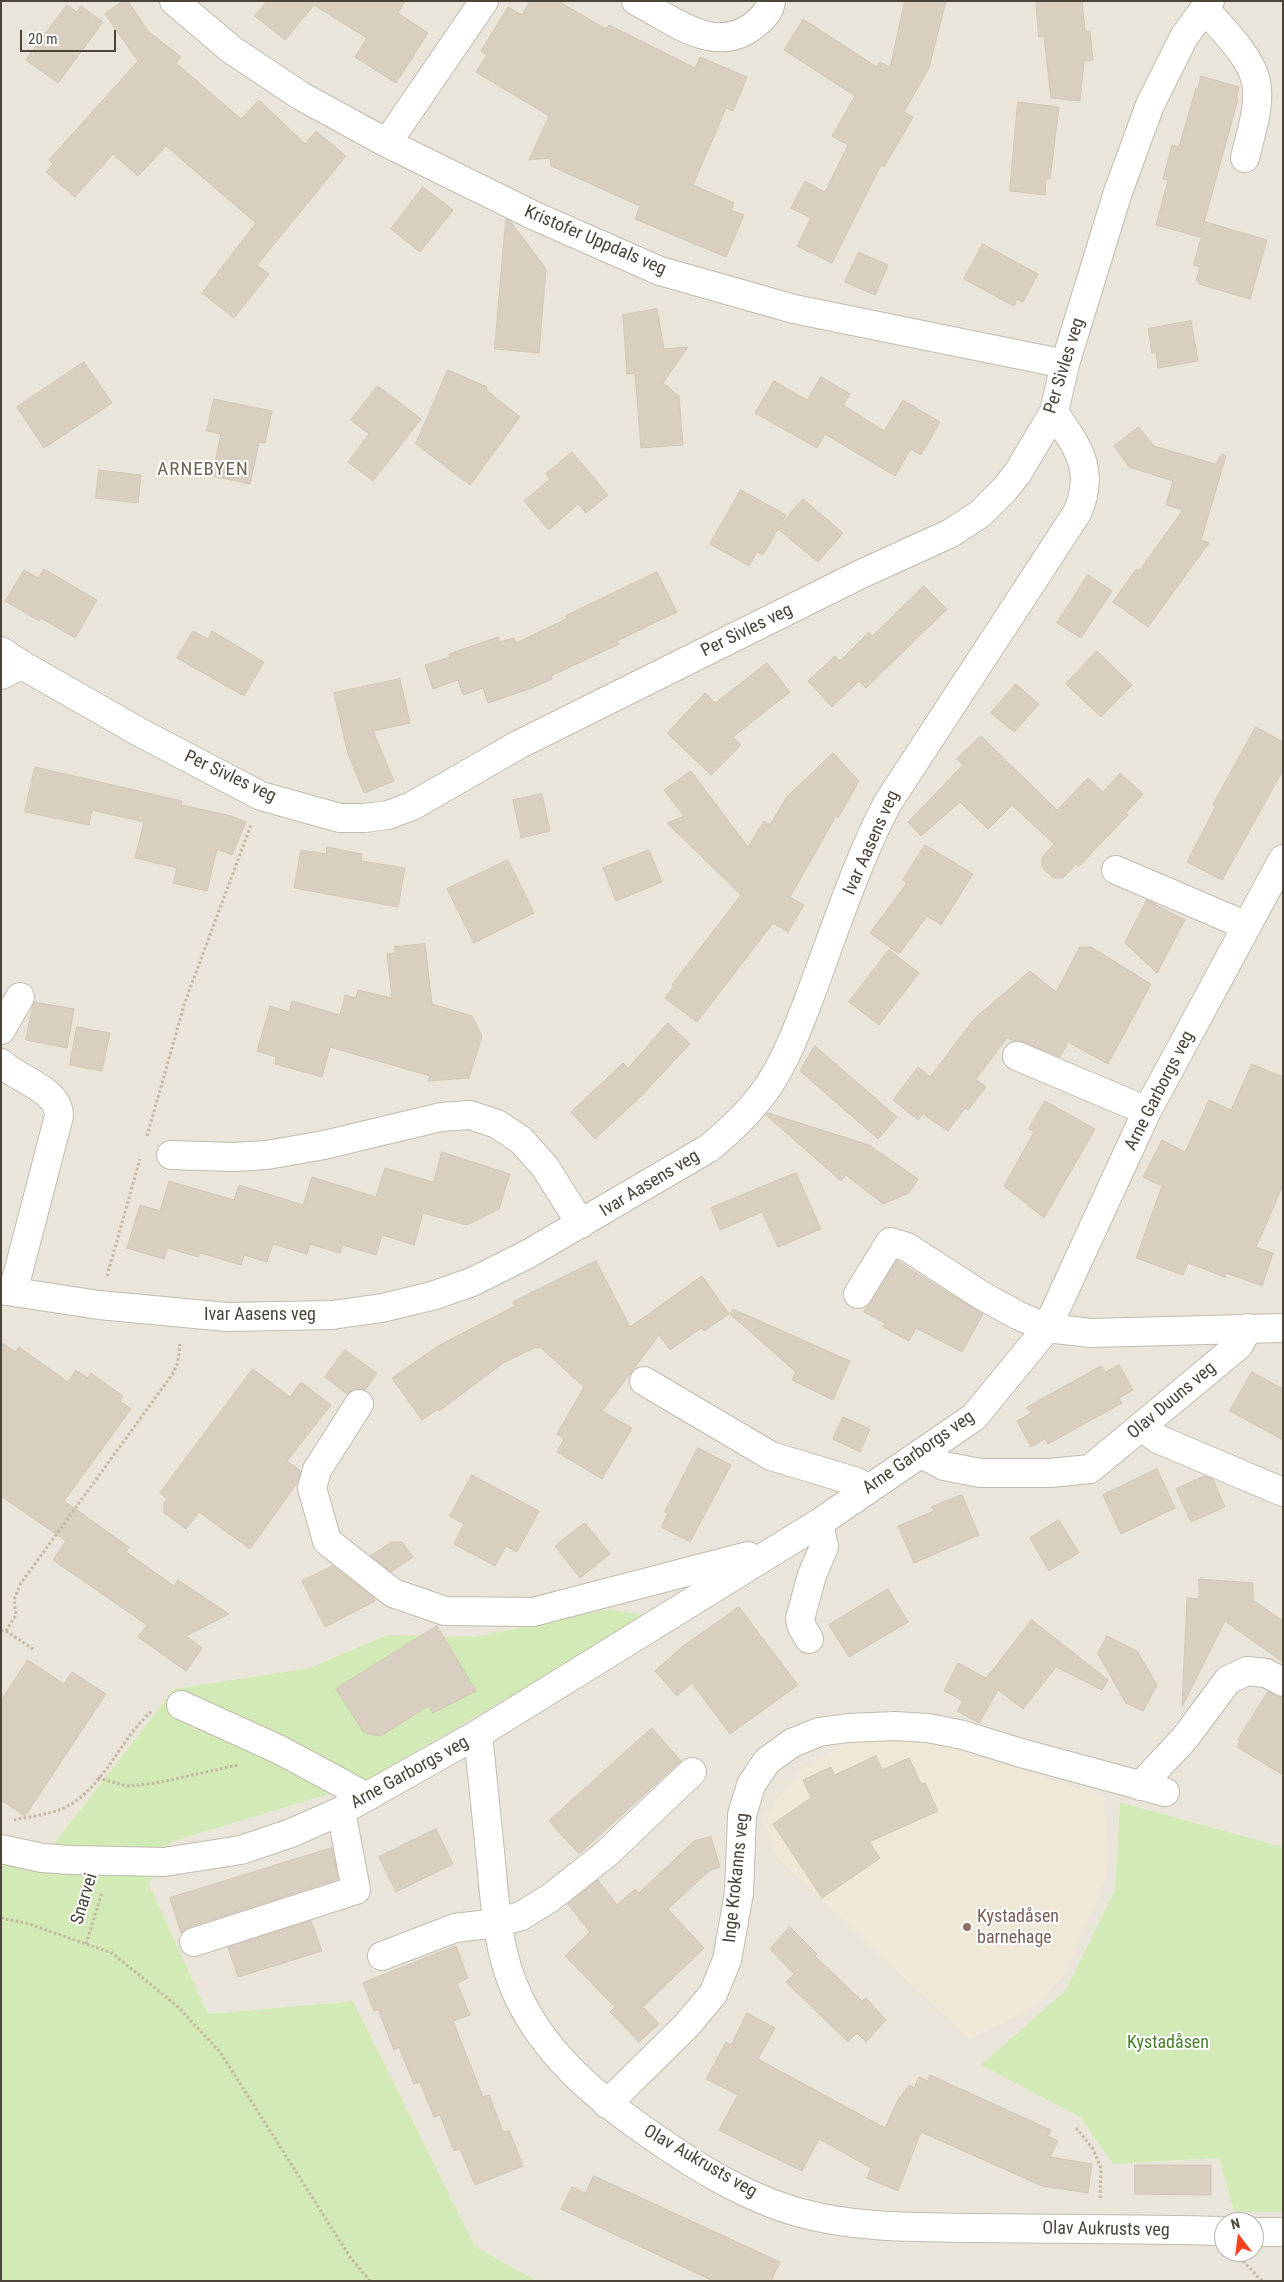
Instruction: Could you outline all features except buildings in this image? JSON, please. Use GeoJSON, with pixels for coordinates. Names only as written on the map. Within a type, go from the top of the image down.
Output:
{"type":"FeatureCollection","features":[{"type":"Feature","properties":{"kind":"street","name":"Kristofer Uppdals veg"},"geometry":{"type":"LineString","coordinates":[[174,1],[232,50],[301,96],[387,143],[535,216],[660,271],[794,309],[1065,364]]}},
{"type":"Feature","properties":{"kind":"street"},"geometry":{"type":"LineString","coordinates":[[387,143],[484,1]]}},
{"type":"Feature","properties":{"kind":"street"},"geometry":{"type":"LineString","coordinates":[[636,1],[701,36],[716,38],[748,30],[763,18],[771,6],[771,1]]}},
{"type":"Feature","properties":{"kind":"street"},"geometry":{"type":"LineString","coordinates":[[1207,5],[1243,55],[1256,80],[1257,102],[1245,158]]}},
{"type":"Feature","properties":{"kind":"street","name":"Per Sivles veg"},"geometry":{"type":"LineString","coordinates":[[8,664],[261,796],[340,818],[365,818],[388,815],[412,806],[518,745],[850,580],[951,533],[980,514],[1004,490],[1017,474],[1054,412],[1065,364],[1118,192],[1150,105],[1184,37],[1207,5]]}},
{"type":"Feature","properties":{"kind":"street","name":"Ivar Aasens veg"},"geometry":{"type":"LineString","coordinates":[[1,1063],[51,1097],[59,1109],[59,1116],[7,1291],[99,1305],[227,1318],[278,1317],[332,1315],[382,1308],[432,1296],[472,1282],[528,1254],[709,1148],[733,1128],[751,1108],[785,1059],[868,842],[887,804],[1056,548],[1082,502],[1086,475],[1083,460],[1054,412]]}},
{"type":"Feature","properties":{"kind":"street","name":"Arne Garborgs veg"},"geometry":{"type":"LineString","coordinates":[[1,1850],[42,1858],[111,1862],[164,1862],[241,1850],[291,1833],[341,1811],[478,1734],[774,1549],[819,1523],[974,1417],[1047,1328],[1147,1111],[1283,859]]}},
{"type":"Feature","properties":{"kind":"street"},"geometry":{"type":"LineString","coordinates":[[1116,870],[1247,926]]}},
{"type":"Feature","properties":{"kind":"street"},"geometry":{"type":"LineString","coordinates":[[1,1030],[20,997]]}},
{"type":"Feature","properties":{"kind":"street"},"geometry":{"type":"LineString","coordinates":[[1017,1056],[1147,1111]]}},
{"type":"Feature","properties":{"kind":"street","name":"Ivar Aasens veg"},"geometry":{"type":"LineString","coordinates":[[171,1155],[233,1157],[267,1155],[324,1145],[441,1118],[470,1115],[497,1124],[521,1140],[545,1167],[581,1224]]}},
{"type":"Feature","properties":{"kind":"street"},"geometry":{"type":"LineString","coordinates":[[858,1294],[890,1242],[907,1247],[981,1295],[1017,1315],[1047,1328],[1090,1333],[1283,1328]]}},
{"type":"Feature","properties":{"kind":"street","name":"Olav Duuns veg"},"geometry":{"type":"LineString","coordinates":[[922,1454],[944,1466],[980,1473],[1050,1473],[1090,1469],[1239,1345],[1248,1328]]}},
{"type":"Feature","properties":{"kind":"street"},"geometry":{"type":"LineString","coordinates":[[644,1381],[771,1456],[857,1482],[866,1491]]}},
{"type":"Feature","properties":{"kind":"street","name":"Arne Garborgs veg"},"geometry":{"type":"LineString","coordinates":[[359,1404],[317,1470],[312,1488],[327,1541],[393,1593],[445,1611],[533,1612],[774,1549]]}},
{"type":"Feature","properties":{"kind":"street"},"geometry":{"type":"LineString","coordinates":[[1142,1427],[1158,1440],[1283,1492]]}},
{"type":"Feature","properties":{"kind":"street"},"geometry":{"type":"LineString","coordinates":[[808,1639],[800,1619],[812,1575],[824,1547],[819,1523]]}},
{"type":"Feature","properties":{"kind":"street","name":"Inge Krokanns veg"},"geometry":{"type":"LineString","coordinates":[[607,2104],[686,2025],[713,1994],[727,1960],[739,1893],[742,1815],[751,1786],[767,1760],[792,1743],[819,1732],[848,1728],[895,1726],[928,1728],[964,1735],[1021,1753],[1153,1789],[1185,1738],[1228,1680],[1248,1671],[1266,1673],[1283,1682]]}},
{"type":"Feature","properties":{"kind":"street"},"geometry":{"type":"LineString","coordinates":[[181,1705],[280,1750],[367,1798]]}},
{"type":"Feature","properties":{"kind":"street","name":"Olav Aukrusts veg"},"geometry":{"type":"LineString","coordinates":[[478,1734],[497,1923],[504,1955],[517,1995],[536,2027],[579,2080],[607,2104],[667,2147],[740,2190],[800,2213],[853,2224],[908,2227],[1214,2231]]}},
{"type":"Feature","properties":{"kind":"street"},"geometry":{"type":"LineString","coordinates":[[382,1956],[454,1928],[497,1923],[521,1916],[550,1898],[606,1854],[692,1772]]}},
{"type":"Feature","properties":{"kind":"street"},"geometry":{"type":"LineString","coordinates":[[194,1942],[356,1890],[341,1811]]}},
{"type":"Feature","properties":{"kind":"street"},"geometry":{"type":"LineString","coordinates":[[1264,2232],[1283,2232]]}},
{"type":"Feature","properties":{"kind":"path"},"geometry":{"type":"LineString","coordinates":[[144,1144],[185,1002],[261,796]]}},
{"type":"Feature","properties":{"kind":"path"},"geometry":{"type":"LineString","coordinates":[[99,1305],[142,1154]]}},
{"type":"Feature","properties":{"kind":"path"},"geometry":{"type":"LineString","coordinates":[[6,1631],[16,1615],[14,1599],[21,1583],[174,1372],[178,1362],[182,1313]]}},
{"type":"Feature","properties":{"kind":"path"},"geometry":{"type":"LineString","coordinates":[[1,1630],[6,1631],[33,1649]]}},
{"type":"Feature","properties":{"kind":"path"},"geometry":{"type":"LineString","coordinates":[[10,1820],[46,1813],[72,1804],[98,1778],[141,1720],[156,1707],[181,1705]]}},
{"type":"Feature","properties":{"kind":"path"},"geometry":{"type":"LineString","coordinates":[[98,1778],[126,1786],[156,1783],[222,1770],[280,1750]]}},
{"type":"Feature","properties":{"kind":"path","name":"Snarvei"},"geometry":{"type":"LineString","coordinates":[[86,1944],[111,1862]]}},
{"type":"Feature","properties":{"kind":"path"},"geometry":{"type":"LineString","coordinates":[[1,1918],[26,1923],[112,1953],[177,2006],[220,2052],[350,2256],[370,2281]]}},
{"type":"Feature","properties":{"kind":"path"},"geometry":{"type":"LineString","coordinates":[[1076,2128],[1093,2149],[1101,2168],[1101,2230]]}},
{"type":"Feature","properties":{"kind":"path"},"geometry":{"type":"LineString","coordinates":[[1244,2262],[1262,2281]]}},
{"type":"Feature","properties":{"kind":"shaded area"},"geometry":{"type":"Polygon","coordinates":[[[1,1],[1283,1],[1283,1847],[1120,1802],[1115,1890],[1066,1990],[982,2065],[1080,2117],[1113,2164],[1219,2158],[1234,2212],[1214,2212],[1214,2262],[1264,2262],[1264,2212],[1283,2212],[1283,2281],[537,2281],[475,2246],[353,2001],[208,2014],[149,1884],[171,1842],[356,1786],[608,1609],[475,1637],[387,1635],[309,1668],[174,1689],[31,1873],[1,1863],[1,1]]]}},
{"type":"Feature","properties":{"kind":"shaded area","name":"Kystadåsen barnehage"},"geometry":{"type":"Polygon","coordinates":[[[849,1742],[931,1742],[1105,1796],[1107,1877],[1063,1977],[1034,2008],[969,2039],[779,1860],[762,1820],[800,1770],[849,1742]]]}},
{"type":"Feature","properties":{"kind":"green space"},"geometry":{"type":"Polygon","coordinates":[[[608,1609],[649,1616],[356,1786],[171,1842],[149,1884],[208,2014],[353,2001],[475,2246],[537,2281],[1,2281],[1,1863],[32,1872],[174,1689],[309,1668],[387,1635],[475,1637],[608,1609]]]}},
{"type":"Feature","properties":{"kind":"green space","name":"Kystadåsen"},"geometry":{"type":"Polygon","coordinates":[[[1120,1802],[1283,1847],[1283,2212],[1234,2212],[1219,2158],[1113,2164],[1080,2117],[981,2065],[1066,1990],[1115,1890],[1120,1802]]]}},
{"type":"Feature","properties":{"kind":"place","name":"Kystadåsen barnehage"},"geometry":{"type":"Point","coordinates":[967,1927]}},
{"type":"Feature","properties":{"kind":"district","name":"ARNEBYEN"},"geometry":{"type":"Point","coordinates":[203,470]}}]}
